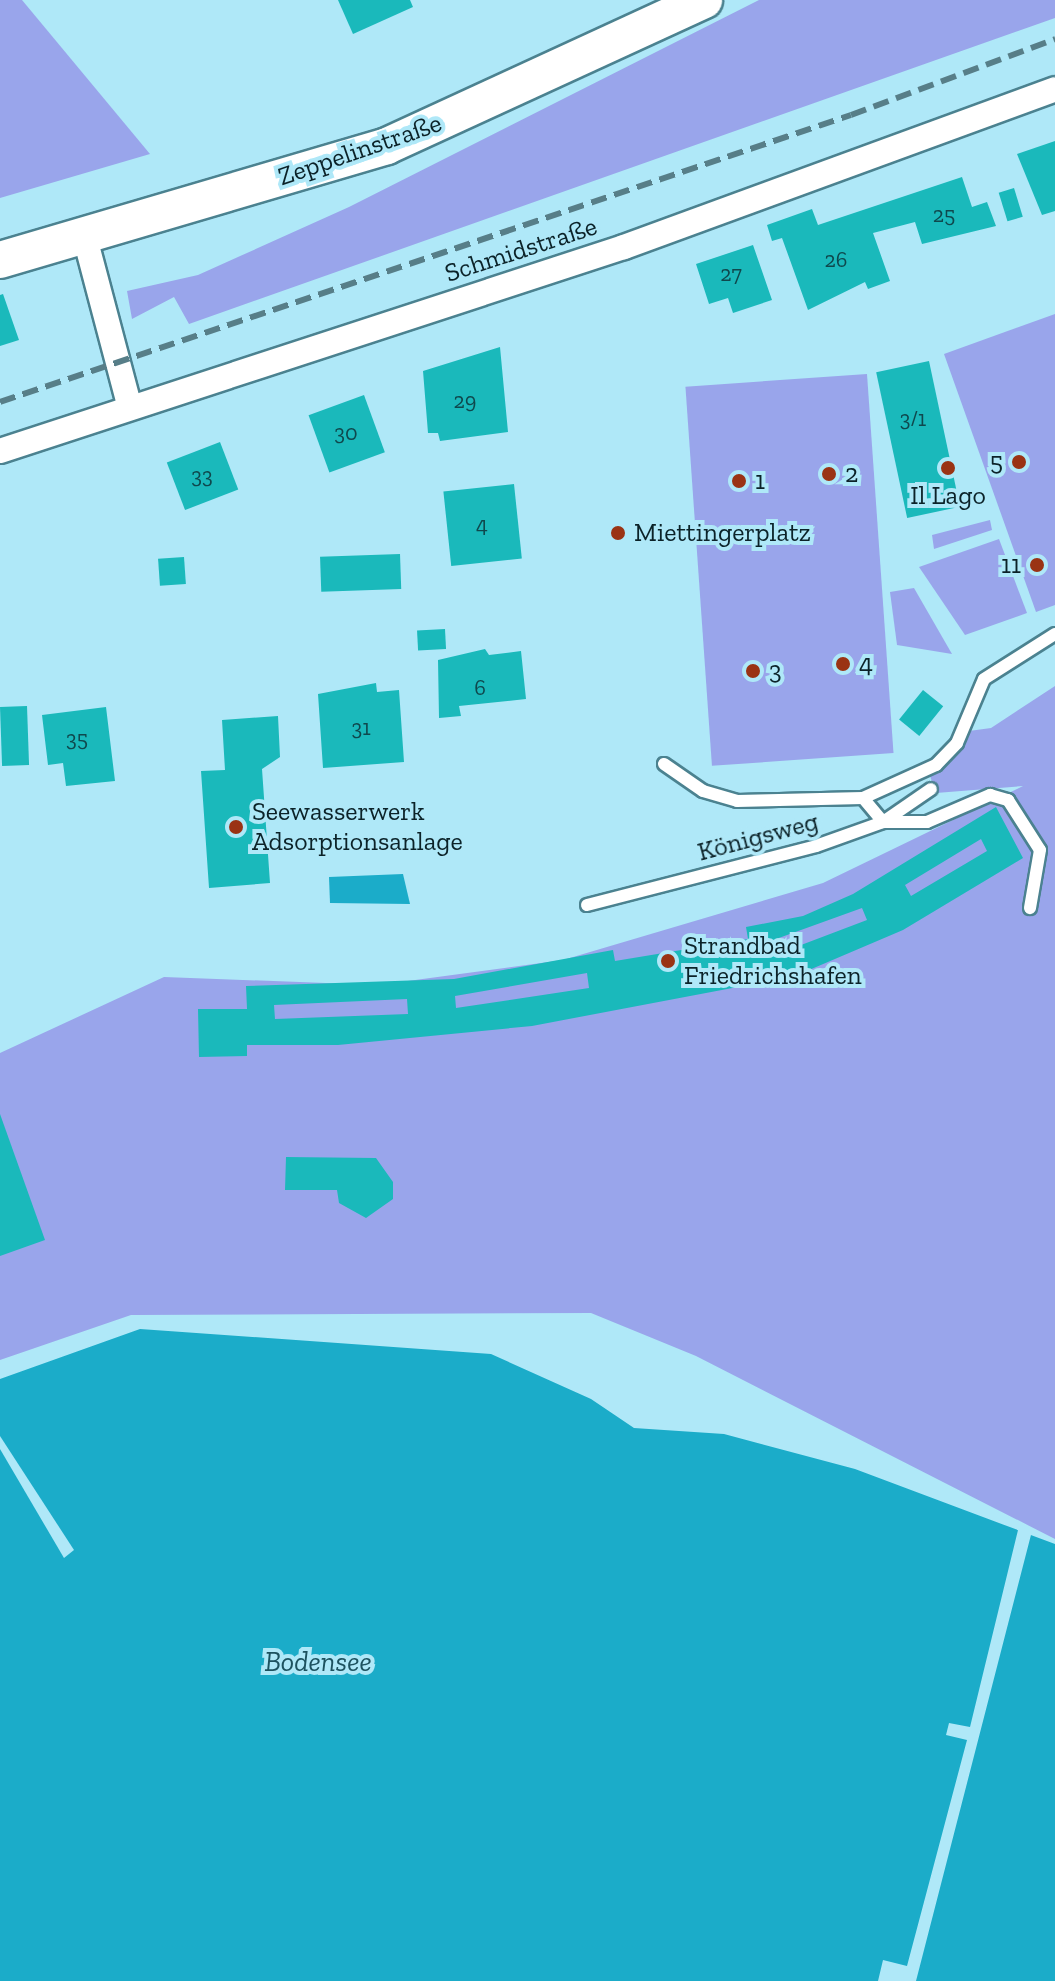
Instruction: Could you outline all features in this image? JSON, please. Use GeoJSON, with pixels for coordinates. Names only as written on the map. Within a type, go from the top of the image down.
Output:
{"type":"FeatureCollection","features":[{"type":"Feature","properties":{"kind":"main road","name":"Zeppelinstraße"},"geometry":{"type":"LineString","coordinates":[[0,260],[387,146],[704,0]]}},
{"type":"Feature","properties":{"kind":"street","name":"Schmidstraße"},"geometry":{"type":"LineString","coordinates":[[0,451],[129,404],[624,247],[1055,89]]}},
{"type":"Feature","properties":{"kind":"street"},"geometry":{"type":"LineString","coordinates":[[84,234],[129,404]]}},
{"type":"Feature","properties":{"kind":"lane"},"geometry":{"type":"LineString","coordinates":[[664,764],[703,791],[737,801],[863,798],[936,765],[957,743],[984,679],[1055,634]]}},
{"type":"Feature","properties":{"kind":"lane","name":"Königsweg"},"geometry":{"type":"LineString","coordinates":[[587,905],[883,822],[931,789]]}},
{"type":"Feature","properties":{"kind":"lane"},"geometry":{"type":"LineString","coordinates":[[863,798],[883,822],[927,822],[990,795],[1008,800],[1040,850],[1030,908]]}},
{"type":"Feature","properties":{"kind":"shaded area"},"geometry":{"type":"Polygon","coordinates":[[[0,0],[22,0],[150,154],[0,198],[0,0]]]}},
{"type":"Feature","properties":{"kind":"shaded area"},"geometry":{"type":"Polygon","coordinates":[[[759,0],[1055,0],[1055,18],[189,324],[174,297],[132,319],[127,291],[198,275],[349,207],[759,0]]]}},
{"type":"Feature","properties":{"kind":"shaded area","name":"5"},"geometry":{"type":"Polygon","coordinates":[[[1055,314],[1055,605],[1036,612],[944,354],[1055,314]]]}},
{"type":"Feature","properties":{"kind":"shaded area"},"geometry":{"type":"Polygon","coordinates":[[[867,374],[894,753],[712,766],[685,387],[867,374]]]}},
{"type":"Feature","properties":{"kind":"shaded area"},"geometry":{"type":"Polygon","coordinates":[[[990,520],[992,530],[934,549],[932,535],[990,520]]]}},
{"type":"Feature","properties":{"kind":"shaded area"},"geometry":{"type":"Polygon","coordinates":[[[999,539],[1027,613],[965,635],[919,567],[999,539]]]}},
{"type":"Feature","properties":{"kind":"shaded area"},"geometry":{"type":"Polygon","coordinates":[[[914,588],[952,654],[897,645],[890,592],[914,588]]]}},
{"type":"Feature","properties":{"kind":"shaded area","name":"Strandbad Friedrichshafen"},"geometry":{"type":"Polygon","coordinates":[[[1055,686],[1055,1539],[696,1356],[591,1313],[131,1315],[0,1360],[0,1053],[164,977],[378,985],[563,960],[823,883],[1023,786],[936,793],[930,776],[969,731],[991,728],[1055,686]]]}},
{"type":"Feature","properties":{"kind":"water"},"geometry":{"type":"Polygon","coordinates":[[[403,874],[410,904],[330,903],[329,877],[403,874]]]}},
{"type":"Feature","properties":{"kind":"water","name":"Bodensee"},"geometry":{"type":"Polygon","coordinates":[[[140,1329],[491,1354],[591,1399],[634,1428],[724,1434],[855,1469],[1055,1544],[1055,1981],[0,1981],[0,1379],[140,1329]]]}},
{"type":"Feature","properties":{"kind":"pier"},"geometry":{"type":"Polygon","coordinates":[[[0,1436],[74,1550],[64,1558],[0,1449],[0,1436]]]}},
{"type":"Feature","properties":{"kind":"pier"},"geometry":{"type":"Polygon","coordinates":[[[1019,1526],[1032,1531],[916,1981],[878,1981],[883,1960],[907,1966],[967,1740],[946,1735],[949,1723],[970,1727],[1019,1526]]]}},
{"type":"Feature","properties":{"kind":"building"},"geometry":{"type":"Polygon","coordinates":[[[338,0],[410,0],[413,7],[353,34],[338,0]]]}},
{"type":"Feature","properties":{"kind":"building"},"geometry":{"type":"Polygon","coordinates":[[[1055,141],[1055,211],[1042,215],[1017,154],[1055,141]]]}},
{"type":"Feature","properties":{"kind":"building"},"geometry":{"type":"Polygon","coordinates":[[[962,177],[972,207],[987,202],[996,226],[922,244],[915,222],[873,233],[890,281],[868,289],[865,282],[808,310],[782,238],[772,241],[767,225],[812,209],[818,225],[962,177]]]}},
{"type":"Feature","properties":{"kind":"building"},"geometry":{"type":"Polygon","coordinates":[[[1014,188],[1023,217],[1007,221],[999,193],[1014,188]]]}},
{"type":"Feature","properties":{"kind":"building"},"geometry":{"type":"Polygon","coordinates":[[[753,245],[772,300],[733,313],[728,298],[709,304],[696,264],[753,245]]]}},
{"type":"Feature","properties":{"kind":"building"},"geometry":{"type":"Polygon","coordinates":[[[3,294],[19,340],[0,346],[0,295],[3,294]]]}},
{"type":"Feature","properties":{"kind":"building"},"geometry":{"type":"Polygon","coordinates":[[[500,347],[508,432],[440,441],[438,433],[428,433],[423,371],[500,347]]]}},
{"type":"Feature","properties":{"kind":"building"},"geometry":{"type":"Polygon","coordinates":[[[929,361],[960,507],[907,518],[876,372],[929,361]]]}},
{"type":"Feature","properties":{"kind":"building"},"geometry":{"type":"Polygon","coordinates":[[[364,395],[385,452],[329,473],[309,415],[364,395]]]}},
{"type":"Feature","properties":{"kind":"building"},"geometry":{"type":"Polygon","coordinates":[[[220,442],[238,490],[185,510],[167,462],[220,442]]]}},
{"type":"Feature","properties":{"kind":"building"},"geometry":{"type":"Polygon","coordinates":[[[514,484],[522,559],[451,566],[443,491],[514,484]]]}},
{"type":"Feature","properties":{"kind":"building"},"geometry":{"type":"Polygon","coordinates":[[[400,554],[401,589],[321,592],[320,557],[400,554]]]}},
{"type":"Feature","properties":{"kind":"building"},"geometry":{"type":"Polygon","coordinates":[[[184,557],[186,584],[160,586],[158,559],[184,557]]]}},
{"type":"Feature","properties":{"kind":"building"},"geometry":{"type":"Polygon","coordinates":[[[445,629],[446,649],[418,650],[417,630],[445,629]]]}},
{"type":"Feature","properties":{"kind":"building"},"geometry":{"type":"Polygon","coordinates":[[[485,649],[489,655],[521,651],[526,699],[459,706],[461,716],[439,718],[438,660],[485,649]]]}},
{"type":"Feature","properties":{"kind":"building"},"geometry":{"type":"Polygon","coordinates":[[[376,683],[377,692],[399,690],[404,762],[323,768],[318,694],[376,683]]]}},
{"type":"Feature","properties":{"kind":"building"},"geometry":{"type":"Polygon","coordinates":[[[923,690],[943,706],[919,736],[899,720],[923,690]]]}},
{"type":"Feature","properties":{"kind":"building"},"geometry":{"type":"Polygon","coordinates":[[[27,706],[29,765],[2,766],[0,707],[27,706]]]}},
{"type":"Feature","properties":{"kind":"building"},"geometry":{"type":"Polygon","coordinates":[[[106,707],[115,781],[66,786],[63,763],[48,765],[42,715],[106,707]]]}},
{"type":"Feature","properties":{"kind":"building","name":"Seewasserwerk Adsorptionsanlage"},"geometry":{"type":"Polygon","coordinates":[[[278,716],[280,757],[262,769],[270,883],[209,888],[201,771],[225,770],[222,720],[278,716]]]}},
{"type":"Feature","properties":{"kind":"building"},"geometry":{"type":"Polygon","coordinates":[[[996,807],[1023,858],[903,930],[795,976],[532,1026],[338,1045],[247,1045],[247,1056],[199,1057],[198,1009],[247,1009],[246,986],[454,979],[613,950],[615,961],[748,939],[746,927],[803,916],[853,894],[996,807]],[[981,839],[905,885],[911,896],[987,851],[981,839]],[[862,908],[776,939],[780,953],[867,920],[862,908]],[[587,973],[455,996],[456,1008],[589,988],[587,973]],[[407,999],[274,1005],[275,1019],[408,1014],[407,999]]]}},
{"type":"Feature","properties":{"kind":"building"},"geometry":{"type":"Polygon","coordinates":[[[0,1114],[45,1240],[0,1256],[0,1114]]]}},
{"type":"Feature","properties":{"kind":"building"},"geometry":{"type":"Polygon","coordinates":[[[286,1157],[376,1158],[393,1182],[393,1199],[366,1218],[339,1203],[337,1190],[285,1190],[286,1157]]]}},
{"type":"Feature","properties":{"kind":"railway"},"geometry":{"type":"LineString","coordinates":[[0,402],[851,115],[1055,39]]}},
{"type":"Feature","properties":{"kind":"place","name":"5"},"geometry":{"type":"Point","coordinates":[1019,462]}},
{"type":"Feature","properties":{"kind":"place","name":"Il Lago"},"geometry":{"type":"Point","coordinates":[948,468]}},
{"type":"Feature","properties":{"kind":"place","name":"2"},"geometry":{"type":"Point","coordinates":[829,474]}},
{"type":"Feature","properties":{"kind":"place","name":"1"},"geometry":{"type":"Point","coordinates":[739,481]}},
{"type":"Feature","properties":{"kind":"place","name":"Miettingerplatz"},"geometry":{"type":"Point","coordinates":[618,533]}},
{"type":"Feature","properties":{"kind":"place","name":"11"},"geometry":{"type":"Point","coordinates":[1037,565]}},
{"type":"Feature","properties":{"kind":"place","name":"4"},"geometry":{"type":"Point","coordinates":[843,664]}},
{"type":"Feature","properties":{"kind":"place","name":"3"},"geometry":{"type":"Point","coordinates":[753,671]}},
{"type":"Feature","properties":{"kind":"place","name":"Seewasserwerk Adsorptionsanlage"},"geometry":{"type":"Point","coordinates":[236,827]}},
{"type":"Feature","properties":{"kind":"place","name":"Strandbad Friedrichshafen"},"geometry":{"type":"Point","coordinates":[668,961]}}]}
